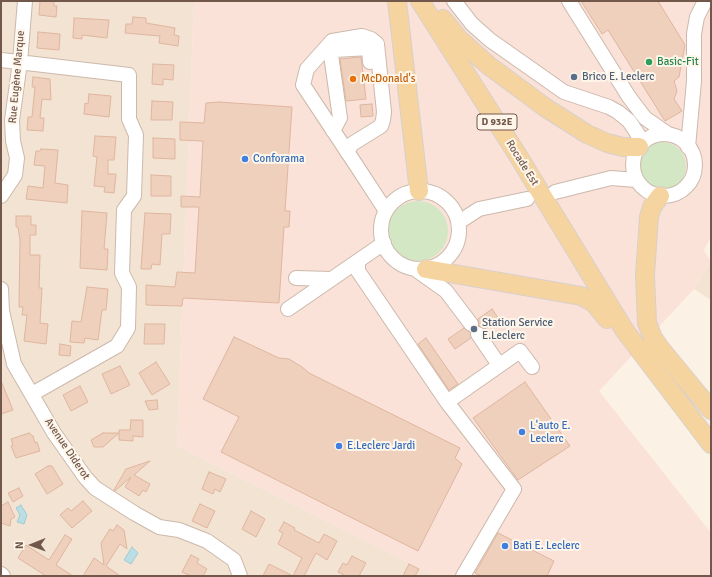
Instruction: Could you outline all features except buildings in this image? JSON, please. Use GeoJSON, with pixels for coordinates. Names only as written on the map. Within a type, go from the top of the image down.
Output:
{"type":"FeatureCollection","features":[{"type":"Feature","properties":{"kind":"main road"},"geometry":{"type":"LineString","coordinates":[[397,1],[419,191]]}},
{"type":"Feature","properties":{"kind":"main road","name":"Rocade Est"},"geometry":{"type":"LineString","coordinates":[[420,1],[625,331],[711,445]]}},
{"type":"Feature","properties":{"kind":"main road"},"geometry":{"type":"LineString","coordinates":[[432,1],[459,39],[488,65],[546,108],[587,134],[607,143],[623,147],[641,144]]}},
{"type":"Feature","properties":{"kind":"main road"},"geometry":{"type":"LineString","coordinates":[[660,196],[652,207],[649,217],[645,275],[647,323],[652,338],[711,410]]}},
{"type":"Feature","properties":{"kind":"main road","name":"Rocade Est"},"geometry":{"type":"LineString","coordinates":[[572,244],[668,367],[711,417]]}},
{"type":"Feature","properties":{"kind":"main road"},"geometry":{"type":"LineString","coordinates":[[420,269],[569,293],[593,302],[681,417],[711,445]]}},
{"type":"Feature","properties":{"kind":"street","name":"Rue Eugène Marque"},"geometry":{"type":"LineString","coordinates":[[1,196],[15,175],[17,158],[13,140],[12,120],[20,62],[25,1]]}},
{"type":"Feature","properties":{"kind":"street"},"geometry":{"type":"LineString","coordinates":[[454,1],[472,24],[490,40],[564,92],[609,107],[618,112],[629,121],[641,144]]}},
{"type":"Feature","properties":{"kind":"street"},"geometry":{"type":"LineString","coordinates":[[569,1],[629,97],[645,118],[668,134],[676,137],[688,147],[695,161],[692,177],[688,184],[676,194],[660,196],[646,191],[636,180],[632,164]]}},
{"type":"Feature","properties":{"kind":"street"},"geometry":{"type":"LineString","coordinates":[[688,147],[694,81],[694,34],[697,17],[705,1]]}},
{"type":"Feature","properties":{"kind":"street"},"geometry":{"type":"LineString","coordinates":[[347,152],[352,144],[381,126],[384,112],[377,44],[371,38],[362,36],[332,41],[307,69],[303,85],[333,131],[386,211]]}},
{"type":"Feature","properties":{"kind":"street"},"geometry":{"type":"LineString","coordinates":[[333,131],[340,118],[331,55],[335,50],[369,48],[374,78],[382,93]]}},
{"type":"Feature","properties":{"kind":"street"},"geometry":{"type":"LineString","coordinates":[[1,60],[129,75],[129,118],[136,135],[134,196],[124,210],[122,273],[129,287],[128,328],[116,346],[32,394]]}},
{"type":"Feature","properties":{"kind":"street"},"geometry":{"type":"LineString","coordinates":[[611,178],[632,164],[641,144],[659,134],[668,134]]}},
{"type":"Feature","properties":{"kind":"street"},"geometry":{"type":"LineString","coordinates":[[555,192],[611,178],[636,180]]}},
{"type":"Feature","properties":{"kind":"street"},"geometry":{"type":"LineString","coordinates":[[420,269],[436,266],[452,253],[457,243],[459,222],[452,206],[437,194],[419,191],[406,193],[394,200],[386,211],[381,227],[384,244],[396,260],[420,269],[446,291],[499,365]]}},
{"type":"Feature","properties":{"kind":"street"},"geometry":{"type":"LineString","coordinates":[[459,222],[480,209],[527,198]]}},
{"type":"Feature","properties":{"kind":"street"},"geometry":{"type":"LineString","coordinates":[[452,206],[480,209]]}},
{"type":"Feature","properties":{"kind":"street"},"geometry":{"type":"LineString","coordinates":[[288,309],[384,244]]}},
{"type":"Feature","properties":{"kind":"street"},"geometry":{"type":"LineString","coordinates":[[358,261],[358,271],[447,402],[514,489],[463,576]]}},
{"type":"Feature","properties":{"kind":"street"},"geometry":{"type":"LineString","coordinates":[[296,278],[331,279]]}},
{"type":"Feature","properties":{"kind":"street","name":"Avenue Diderot"},"geometry":{"type":"LineString","coordinates":[[1,290],[1,305],[14,364],[54,433],[95,488],[134,514],[159,526],[179,530],[207,541],[234,560],[240,576]]}},
{"type":"Feature","properties":{"kind":"street"},"geometry":{"type":"LineString","coordinates":[[447,402],[520,351],[532,367]]}},
{"type":"Feature","properties":{"kind":"shaded area"},"geometry":{"type":"Polygon","coordinates":[[[1,1],[194,1],[177,446],[435,576],[1,576],[1,1]]]}},
{"type":"Feature","properties":{"kind":"shaded area"},"geometry":{"type":"Polygon","coordinates":[[[194,1],[711,1],[711,236],[704,250],[711,262],[694,289],[599,391],[711,533],[711,576],[435,576],[177,446],[194,1]]]}},
{"type":"Feature","properties":{"kind":"shaded area"},"geometry":{"type":"Polygon","coordinates":[[[711,262],[711,300],[694,289],[711,262]]]}},
{"type":"Feature","properties":{"kind":"green space"},"geometry":{"type":"Polygon","coordinates":[[[662,142],[671,144],[679,149],[684,157],[686,166],[684,175],[679,183],[671,188],[662,190],[653,188],[645,183],[640,175],[638,166],[640,157],[645,149],[653,144],[662,142]]]}},
{"type":"Feature","properties":{"kind":"green space"},"geometry":{"type":"Polygon","coordinates":[[[418,201],[435,206],[443,214],[448,231],[443,248],[435,256],[418,261],[401,256],[393,248],[388,231],[393,214],[401,206],[418,201]]]}},
{"type":"Feature","properties":{"kind":"water"},"geometry":{"type":"Polygon","coordinates":[[[21,505],[27,515],[24,524],[17,522],[20,515],[16,508],[21,505]]]}},
{"type":"Feature","properties":{"kind":"water"},"geometry":{"type":"Polygon","coordinates":[[[132,547],[138,553],[131,564],[124,560],[132,547]]]}},
{"type":"Feature","properties":{"kind":"place","name":"Basic-Fit"},"geometry":{"type":"Point","coordinates":[649,62]}},
{"type":"Feature","properties":{"kind":"place","name":"Brico E. Leclerc"},"geometry":{"type":"Point","coordinates":[574,77]}},
{"type":"Feature","properties":{"kind":"place","name":"McDonald's"},"geometry":{"type":"Point","coordinates":[353,79]}},
{"type":"Feature","properties":{"kind":"place","name":"Conforama"},"geometry":{"type":"Point","coordinates":[245,159]}},
{"type":"Feature","properties":{"kind":"place","name":"Station Service E.Leclerc"},"geometry":{"type":"Point","coordinates":[474,329]}},
{"type":"Feature","properties":{"kind":"place","name":"L'auto E. Leclerc"},"geometry":{"type":"Point","coordinates":[522,432]}},
{"type":"Feature","properties":{"kind":"place","name":"E.Leclerc Jardi"},"geometry":{"type":"Point","coordinates":[339,446]}},
{"type":"Feature","properties":{"kind":"place","name":"Bati E. Leclerc"},"geometry":{"type":"Point","coordinates":[505,546]}}]}
